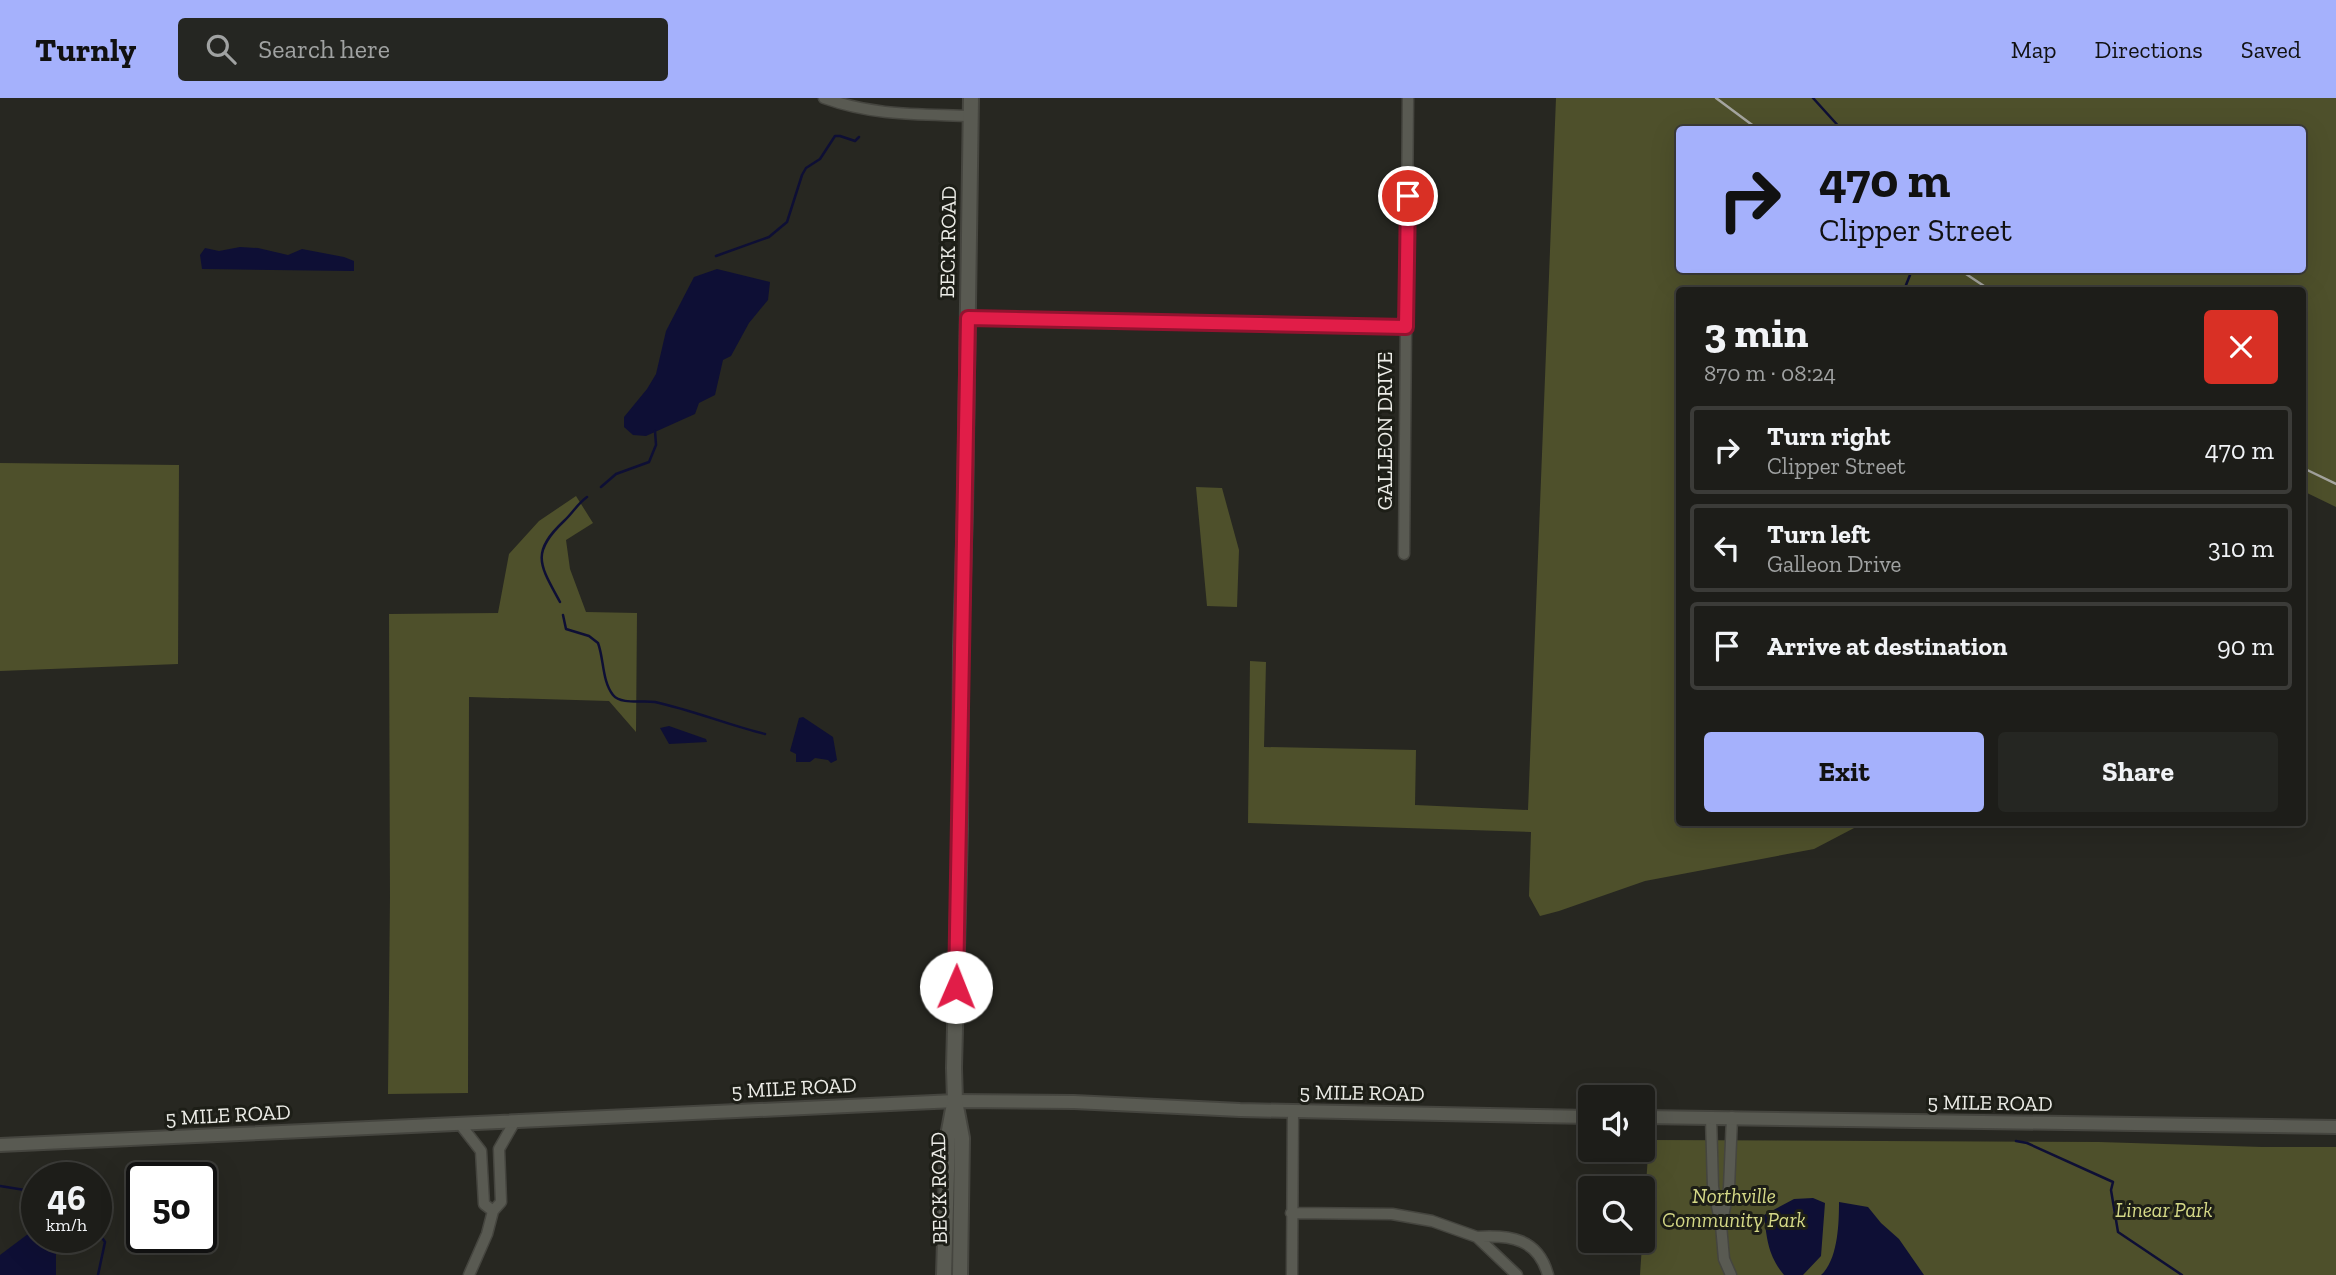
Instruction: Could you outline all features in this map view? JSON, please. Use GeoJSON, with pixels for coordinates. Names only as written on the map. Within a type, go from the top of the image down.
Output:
{"type":"FeatureCollection","features":[{"type":"Feature","properties":{"kind":"main road","name":"BECK ROAD"},"geometry":{"type":"LineString","coordinates":[[944,1275],[948,1136],[955,1101],[971,98]]}},
{"type":"Feature","properties":{"kind":"main road","name":"BECK ROAD"},"geometry":{"type":"LineString","coordinates":[[955,1101],[962,1138],[960,1275]]}},
{"type":"Feature","properties":{"kind":"street"},"geometry":{"type":"LineString","coordinates":[[824,98],[886,114],[970,116]]}},
{"type":"Feature","properties":{"kind":"street","name":"GALLEON DRIVE"},"geometry":{"type":"LineString","coordinates":[[1404,554],[1408,98]]}},
{"type":"Feature","properties":{"kind":"street"},"geometry":{"type":"LineString","coordinates":[[968,318],[1406,327]]}},
{"type":"Feature","properties":{"kind":"street","name":"5 MILE ROAD"},"geometry":{"type":"LineString","coordinates":[[0,1145],[955,1101],[1578,1117]]}},
{"type":"Feature","properties":{"kind":"street"},"geometry":{"type":"LineString","coordinates":[[1292,1275],[1293,1111]]}},
{"type":"Feature","properties":{"kind":"street","name":"5 MILE ROAD"},"geometry":{"type":"LineString","coordinates":[[1655,1117],[2336,1127]]}},
{"type":"Feature","properties":{"kind":"street"},"geometry":{"type":"LineString","coordinates":[[1711,1117],[1713,1187],[1721,1225],[1724,1259],[1731,1275]]}},
{"type":"Feature","properties":{"kind":"street"},"geometry":{"type":"LineString","coordinates":[[1721,1225],[1729,1188],[1732,1117]]}},
{"type":"Feature","properties":{"kind":"street"},"geometry":{"type":"LineString","coordinates":[[469,1275],[487,1234],[493,1211],[500,1202],[499,1149],[515,1121]]}},
{"type":"Feature","properties":{"kind":"street"},"geometry":{"type":"LineString","coordinates":[[460,1124],[481,1151],[484,1204],[493,1211]]}},
{"type":"Feature","properties":{"kind":"street"},"geometry":{"type":"LineString","coordinates":[[1291,1213],[1392,1214],[1432,1221],[1477,1237],[1517,1275]]}},
{"type":"Feature","properties":{"kind":"street"},"geometry":{"type":"LineString","coordinates":[[1477,1237],[1502,1235],[1530,1245],[1545,1265],[1548,1275]]}},
{"type":"Feature","properties":{"kind":"green space"},"geometry":{"type":"Polygon","coordinates":[[[1556,98],[2336,98],[2336,507],[2306,492],[2306,287],[1676,287],[1676,826],[1856,827],[1814,849],[1645,881],[1540,916],[1529,896],[1531,832],[1248,823],[1250,661],[1266,662],[1264,747],[1416,750],[1415,805],[1528,810],[1556,98]]]}},
{"type":"Feature","properties":{"kind":"green space"},"geometry":{"type":"Polygon","coordinates":[[[0,463],[179,465],[178,664],[0,671],[0,463]]]}},
{"type":"Feature","properties":{"kind":"green space"},"geometry":{"type":"Polygon","coordinates":[[[1196,487],[1222,488],[1239,550],[1237,607],[1207,606],[1196,487]]]}},
{"type":"Feature","properties":{"kind":"green space"},"geometry":{"type":"Polygon","coordinates":[[[576,496],[593,523],[566,540],[570,569],[586,612],[637,613],[636,732],[609,701],[469,697],[468,1093],[388,1094],[389,614],[498,613],[509,554],[539,521],[576,496]]]}},
{"type":"Feature","properties":{"kind":"green space","name":"Northville Community Park"},"geometry":{"type":"Polygon","coordinates":[[[1655,1140],[2099,1142],[2336,1147],[2336,1275],[1640,1275],[1641,1253],[1655,1253],[1655,1176],[1647,1176],[1648,1162],[1655,1162],[1655,1140]]]}},
{"type":"Feature","properties":{"kind":"shaded area"},"geometry":{"type":"Polygon","coordinates":[[[240,247],[288,255],[302,249],[344,257],[354,261],[354,271],[202,269],[200,255],[205,248],[219,251],[240,247]]]}},
{"type":"Feature","properties":{"kind":"shaded area"},"geometry":{"type":"Polygon","coordinates":[[[717,269],[770,282],[768,300],[749,323],[731,356],[723,360],[715,395],[699,403],[695,414],[646,436],[633,435],[624,427],[624,417],[656,374],[666,331],[694,277],[717,269]]]}},
{"type":"Feature","properties":{"kind":"shaded area"},"geometry":{"type":"Polygon","coordinates":[[[803,717],[833,737],[837,760],[831,763],[815,758],[810,762],[796,762],[796,754],[790,751],[799,718],[803,717]]]}},
{"type":"Feature","properties":{"kind":"shaded area"},"geometry":{"type":"Polygon","coordinates":[[[669,726],[706,739],[707,742],[669,744],[660,728],[669,726]]]}},
{"type":"Feature","properties":{"kind":"shaded area"},"geometry":{"type":"Polygon","coordinates":[[[1813,1198],[1825,1203],[1821,1256],[1803,1275],[1784,1275],[1771,1254],[1764,1215],[1794,1199],[1813,1198]]]}},
{"type":"Feature","properties":{"kind":"shaded area"},"geometry":{"type":"Polygon","coordinates":[[[1839,1202],[1868,1207],[1899,1239],[1924,1275],[1821,1275],[1834,1251],[1839,1202]]]}},
{"type":"Feature","properties":{"kind":"shaded area"},"geometry":{"type":"Polygon","coordinates":[[[21,1239],[21,1253],[56,1253],[56,1275],[0,1275],[0,1255],[21,1239]]]}},
{"type":"Feature","properties":{"kind":"waterway"},"geometry":{"type":"LineString","coordinates":[[1813,98],[1838,126]]}},
{"type":"Feature","properties":{"kind":"waterway"},"geometry":{"type":"LineString","coordinates":[[716,256],[769,237],[787,222],[806,168],[820,159],[835,136],[855,141],[859,137]]}},
{"type":"Feature","properties":{"kind":"waterway"},"geometry":{"type":"LineString","coordinates":[[1905,287],[1911,273]]}},
{"type":"Feature","properties":{"kind":"waterway"},"geometry":{"type":"LineString","coordinates":[[601,487],[616,474],[649,462],[656,445],[655,431]]}},
{"type":"Feature","properties":{"kind":"waterway"},"geometry":{"type":"LineString","coordinates":[[560,602],[547,578],[542,560],[543,551],[553,532],[587,497]]}},
{"type":"Feature","properties":{"kind":"waterway"},"geometry":{"type":"LineString","coordinates":[[563,615],[566,629],[589,636],[598,643],[609,689],[617,698],[669,705],[765,734]]}},
{"type":"Feature","properties":{"kind":"waterway"},"geometry":{"type":"LineString","coordinates":[[2016,1141],[2027,1143],[2113,1182],[2111,1190],[2118,1232],[2182,1275]]}},
{"type":"Feature","properties":{"kind":"waterway"},"geometry":{"type":"LineString","coordinates":[[0,1186],[21,1189]]}},
{"type":"Feature","properties":{"kind":"waterway"},"geometry":{"type":"LineString","coordinates":[[98,1275],[103,1253]]}},
{"type":"Feature","properties":{"kind":"railway"},"geometry":{"type":"LineString","coordinates":[[1716,98],[1754,126]]}},
{"type":"Feature","properties":{"kind":"railway"},"geometry":{"type":"LineString","coordinates":[[1964,273],[1986,287]]}},
{"type":"Feature","properties":{"kind":"railway"},"geometry":{"type":"LineString","coordinates":[[2306,469],[2336,484]]}},
{"type":"Feature","properties":{"kind":"route"},"geometry":{"type":"LineString","coordinates":[[956,987],[968,318],[1406,327],[1408,196]]}},
{"type":"Feature","properties":{"kind":"park label","name":"Linear Park"},"geometry":{"type":"Point","coordinates":[2164,1210]}}]}
